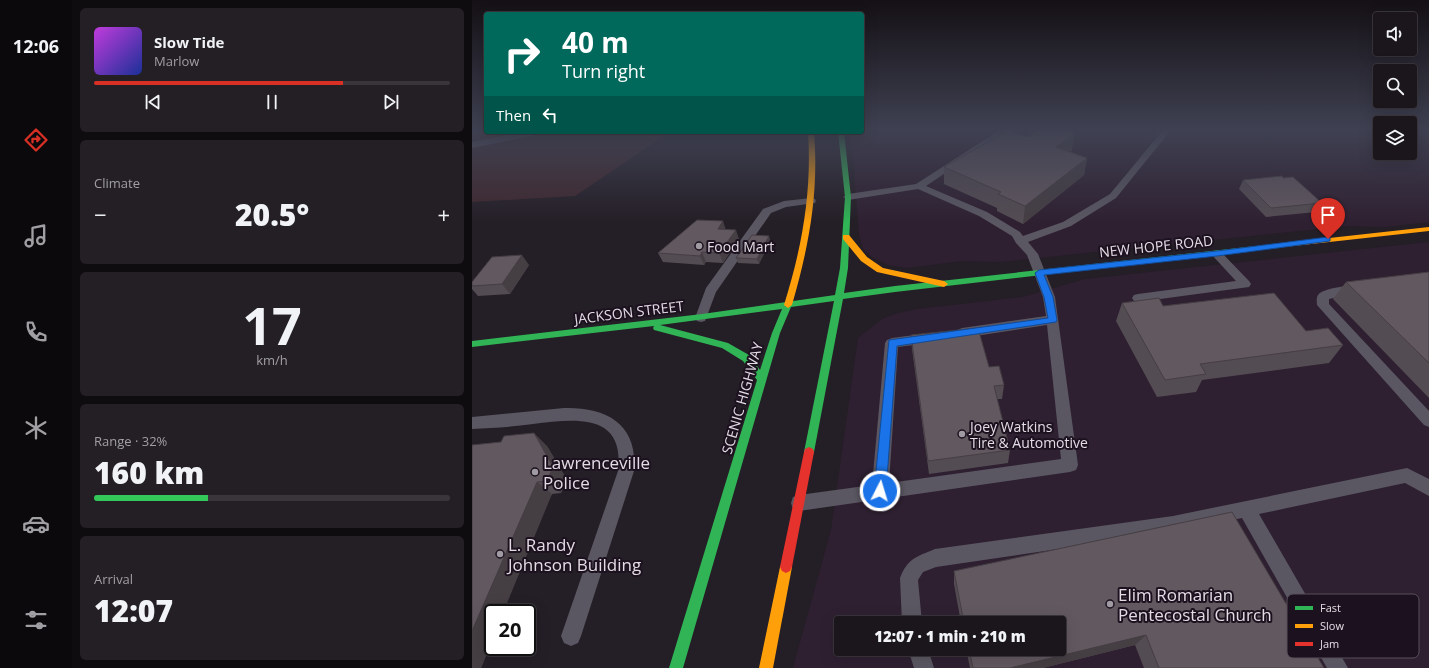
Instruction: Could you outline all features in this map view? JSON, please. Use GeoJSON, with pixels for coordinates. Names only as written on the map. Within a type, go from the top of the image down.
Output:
{"type":"FeatureCollection","features":[{"type":"Feature","properties":{"kind":"main road","name":"SCENIC HIGHWAY"},"geometry":{"type":"LineString","coordinates":[[676,668],[776,333],[788,305],[800,265],[810,216],[813,161]]}},
{"type":"Feature","properties":{"kind":"main road"},"geometry":{"type":"LineString","coordinates":[[766,668],[844,268],[848,198],[844,161]]}},
{"type":"Feature","properties":{"kind":"main road","name":"NEW HOPE ROAD"},"geometry":{"type":"LineString","coordinates":[[839,297],[884,290],[1217,254],[1328,239],[1429,229]]}},
{"type":"Feature","properties":{"kind":"main road"},"geometry":{"type":"LineString","coordinates":[[846,237],[864,259],[880,270],[944,284]]}},
{"type":"Feature","properties":{"kind":"main road","name":"JACKSON STREET"},"geometry":{"type":"LineString","coordinates":[[472,344],[701,318],[839,297]]}},
{"type":"Feature","properties":{"kind":"main road"},"geometry":{"type":"LineString","coordinates":[[644,325],[725,345],[746,358],[762,380]]}},
{"type":"Feature","properties":{"kind":"lane"},"geometry":{"type":"LineString","coordinates":[[848,198],[919,186],[957,161]]}},
{"type":"Feature","properties":{"kind":"lane"},"geometry":{"type":"LineString","coordinates":[[1020,241],[1067,224],[1113,196],[1141,161]]}},
{"type":"Feature","properties":{"kind":"lane"},"geometry":{"type":"LineString","coordinates":[[799,503],[1070,466],[1053,320],[1048,297],[1032,254],[1020,241],[1016,234],[983,214],[919,186]]}},
{"type":"Feature","properties":{"kind":"lane"},"geometry":{"type":"LineString","coordinates":[[701,318],[710,291],[767,211],[784,204],[811,201]]}},
{"type":"Feature","properties":{"kind":"lane"},"geometry":{"type":"LineString","coordinates":[[1138,298],[1245,284],[1217,254]]}},
{"type":"Feature","properties":{"kind":"lane"},"geometry":{"type":"LineString","coordinates":[[1369,288],[1332,293],[1323,297],[1323,305],[1429,421]]}},
{"type":"Feature","properties":{"kind":"lane"},"geometry":{"type":"LineString","coordinates":[[880,491],[892,343],[1053,320]]}},
{"type":"Feature","properties":{"kind":"lane"},"geometry":{"type":"LineString","coordinates":[[472,423],[582,415],[606,423],[623,436],[628,458],[626,471],[571,636]]}},
{"type":"Feature","properties":{"kind":"lane"},"geometry":{"type":"LineString","coordinates":[[912,616],[909,578],[917,566],[935,558],[1173,524],[1407,475],[1429,488]]}},
{"type":"Feature","properties":{"kind":"lane"},"geometry":{"type":"LineString","coordinates":[[1246,508],[1295,594]]}},
{"type":"Feature","properties":{"kind":"lane"},"geometry":{"type":"LineString","coordinates":[[920,656],[924,668]]}},
{"type":"Feature","properties":{"kind":"lane"},"geometry":{"type":"LineString","coordinates":[[1332,658],[1338,668]]}},
{"type":"Feature","properties":{"kind":"shaded area"},"geometry":{"type":"Polygon","coordinates":[[[472,161],[627,161],[575,196],[472,202],[472,161]]]}},
{"type":"Feature","properties":{"kind":"shaded area"},"geometry":{"type":"Polygon","coordinates":[[[853,161],[1429,161],[1429,222],[1385,227],[1347,226],[999,262],[962,261],[907,268],[888,265],[872,257],[863,249],[859,235],[853,161]]]}},
{"type":"Feature","properties":{"kind":"shaded area"},"geometry":{"type":"Polygon","coordinates":[[[1429,242],[1429,668],[793,668],[831,530],[858,338],[882,319],[898,313],[918,309],[1023,297],[1085,279],[1429,242]]]}},
{"type":"Feature","properties":{"kind":"building"},"geometry":{"type":"Polygon","coordinates":[[[954,161],[1083,161],[1025,206],[998,194],[1001,192],[944,167],[954,161]]]}},
{"type":"Feature","properties":{"kind":"building"},"geometry":{"type":"Polygon","coordinates":[[[1282,176],[1283,178],[1293,177],[1322,203],[1271,208],[1243,180],[1282,176]]]}},
{"type":"Feature","properties":{"kind":"building"},"geometry":{"type":"Polygon","coordinates":[[[697,220],[723,221],[718,229],[736,230],[719,253],[702,252],[700,256],[658,253],[697,220]]]}},
{"type":"Feature","properties":{"kind":"building"},"geometry":{"type":"Polygon","coordinates":[[[752,235],[769,236],[757,259],[736,258],[752,235]]]}},
{"type":"Feature","properties":{"kind":"building"},"geometry":{"type":"Polygon","coordinates":[[[522,255],[502,284],[472,286],[472,282],[492,257],[522,255]]]}},
{"type":"Feature","properties":{"kind":"building"},"geometry":{"type":"Polygon","coordinates":[[[1429,272],[1429,363],[1346,282],[1429,272]]]}},
{"type":"Feature","properties":{"kind":"building"},"geometry":{"type":"Polygon","coordinates":[[[1274,293],[1306,331],[1328,328],[1343,345],[1200,364],[1206,374],[1165,380],[1122,303],[1159,298],[1163,306],[1274,293]]]}},
{"type":"Feature","properties":{"kind":"building","name":"Joey Watkins Tire & Automotive"},"geometry":{"type":"Polygon","coordinates":[[[978,328],[989,367],[999,366],[1004,385],[994,386],[1010,450],[928,461],[911,335],[978,328]]]}},
{"type":"Feature","properties":{"kind":"building","name":"L. Randy Johnson Building"},"geometry":{"type":"Polygon","coordinates":[[[534,433],[553,467],[547,481],[537,482],[472,631],[472,445],[501,442],[504,436],[534,433]]]}},
{"type":"Feature","properties":{"kind":"building","name":"Elim Romarian Pentecostal Church"},"geometry":{"type":"Polygon","coordinates":[[[1232,512],[1287,605],[1287,658],[1318,658],[1324,668],[1159,668],[1146,635],[1066,654],[1066,616],[963,616],[954,571],[1232,512]]]}},
{"type":"Feature","properties":{"kind":"building","name":"Elim Romarian Pentecostal Church"},"geometry":{"type":"Polygon","coordinates":[[[970,656],[1059,656],[1010,668],[973,668],[970,656]]]}},
{"type":"Feature","properties":{"kind":"traffic: fast"},"geometry":{"type":"LineString","coordinates":[[839,297],[844,268],[848,197],[844,161]]}},
{"type":"Feature","properties":{"kind":"traffic: fast"},"geometry":{"type":"LineString","coordinates":[[839,297],[895,289],[1284,245]]}},
{"type":"Feature","properties":{"kind":"traffic: fast"},"geometry":{"type":"LineString","coordinates":[[472,344],[702,317],[839,297],[809,452]]}},
{"type":"Feature","properties":{"kind":"traffic: fast"},"geometry":{"type":"LineString","coordinates":[[676,668],[776,333],[788,305]]}},
{"type":"Feature","properties":{"kind":"traffic: fast"},"geometry":{"type":"LineString","coordinates":[[657,328],[725,345],[746,358],[762,380]]}},
{"type":"Feature","properties":{"kind":"traffic: slow"},"geometry":{"type":"LineString","coordinates":[[788,305],[800,262],[809,220],[812,198],[813,161]]}},
{"type":"Feature","properties":{"kind":"traffic: slow"},"geometry":{"type":"LineString","coordinates":[[1284,245],[1429,229]]}},
{"type":"Feature","properties":{"kind":"traffic: slow"},"geometry":{"type":"LineString","coordinates":[[846,237],[864,259],[880,270],[944,284]]}},
{"type":"Feature","properties":{"kind":"traffic: slow"},"geometry":{"type":"LineString","coordinates":[[766,668],[786,567]]}},
{"type":"Feature","properties":{"kind":"traffic: jam"},"geometry":{"type":"LineString","coordinates":[[786,567],[809,452]]}},
{"type":"Feature","properties":{"kind":"place","name":"Food Mart"},"geometry":{"type":"Point","coordinates":[699,246]}},
{"type":"Feature","properties":{"kind":"place","name":"Joey Watkins Tire & Automotive"},"geometry":{"type":"Point","coordinates":[962,434]}},
{"type":"Feature","properties":{"kind":"place","name":"Lawrenceville Police"},"geometry":{"type":"Point","coordinates":[535,472]}},
{"type":"Feature","properties":{"kind":"place","name":"L. Randy Johnson Building"},"geometry":{"type":"Point","coordinates":[500,554]}},
{"type":"Feature","properties":{"kind":"place","name":"Elim Romarian Pentecostal Church"},"geometry":{"type":"Point","coordinates":[1110,604]}},
{"type":"Feature","properties":{"kind":"route"},"geometry":{"type":"LineString","coordinates":[[880,491],[892,343],[1053,320],[1048,297],[1039,273],[1217,254],[1328,239]]}}]}
